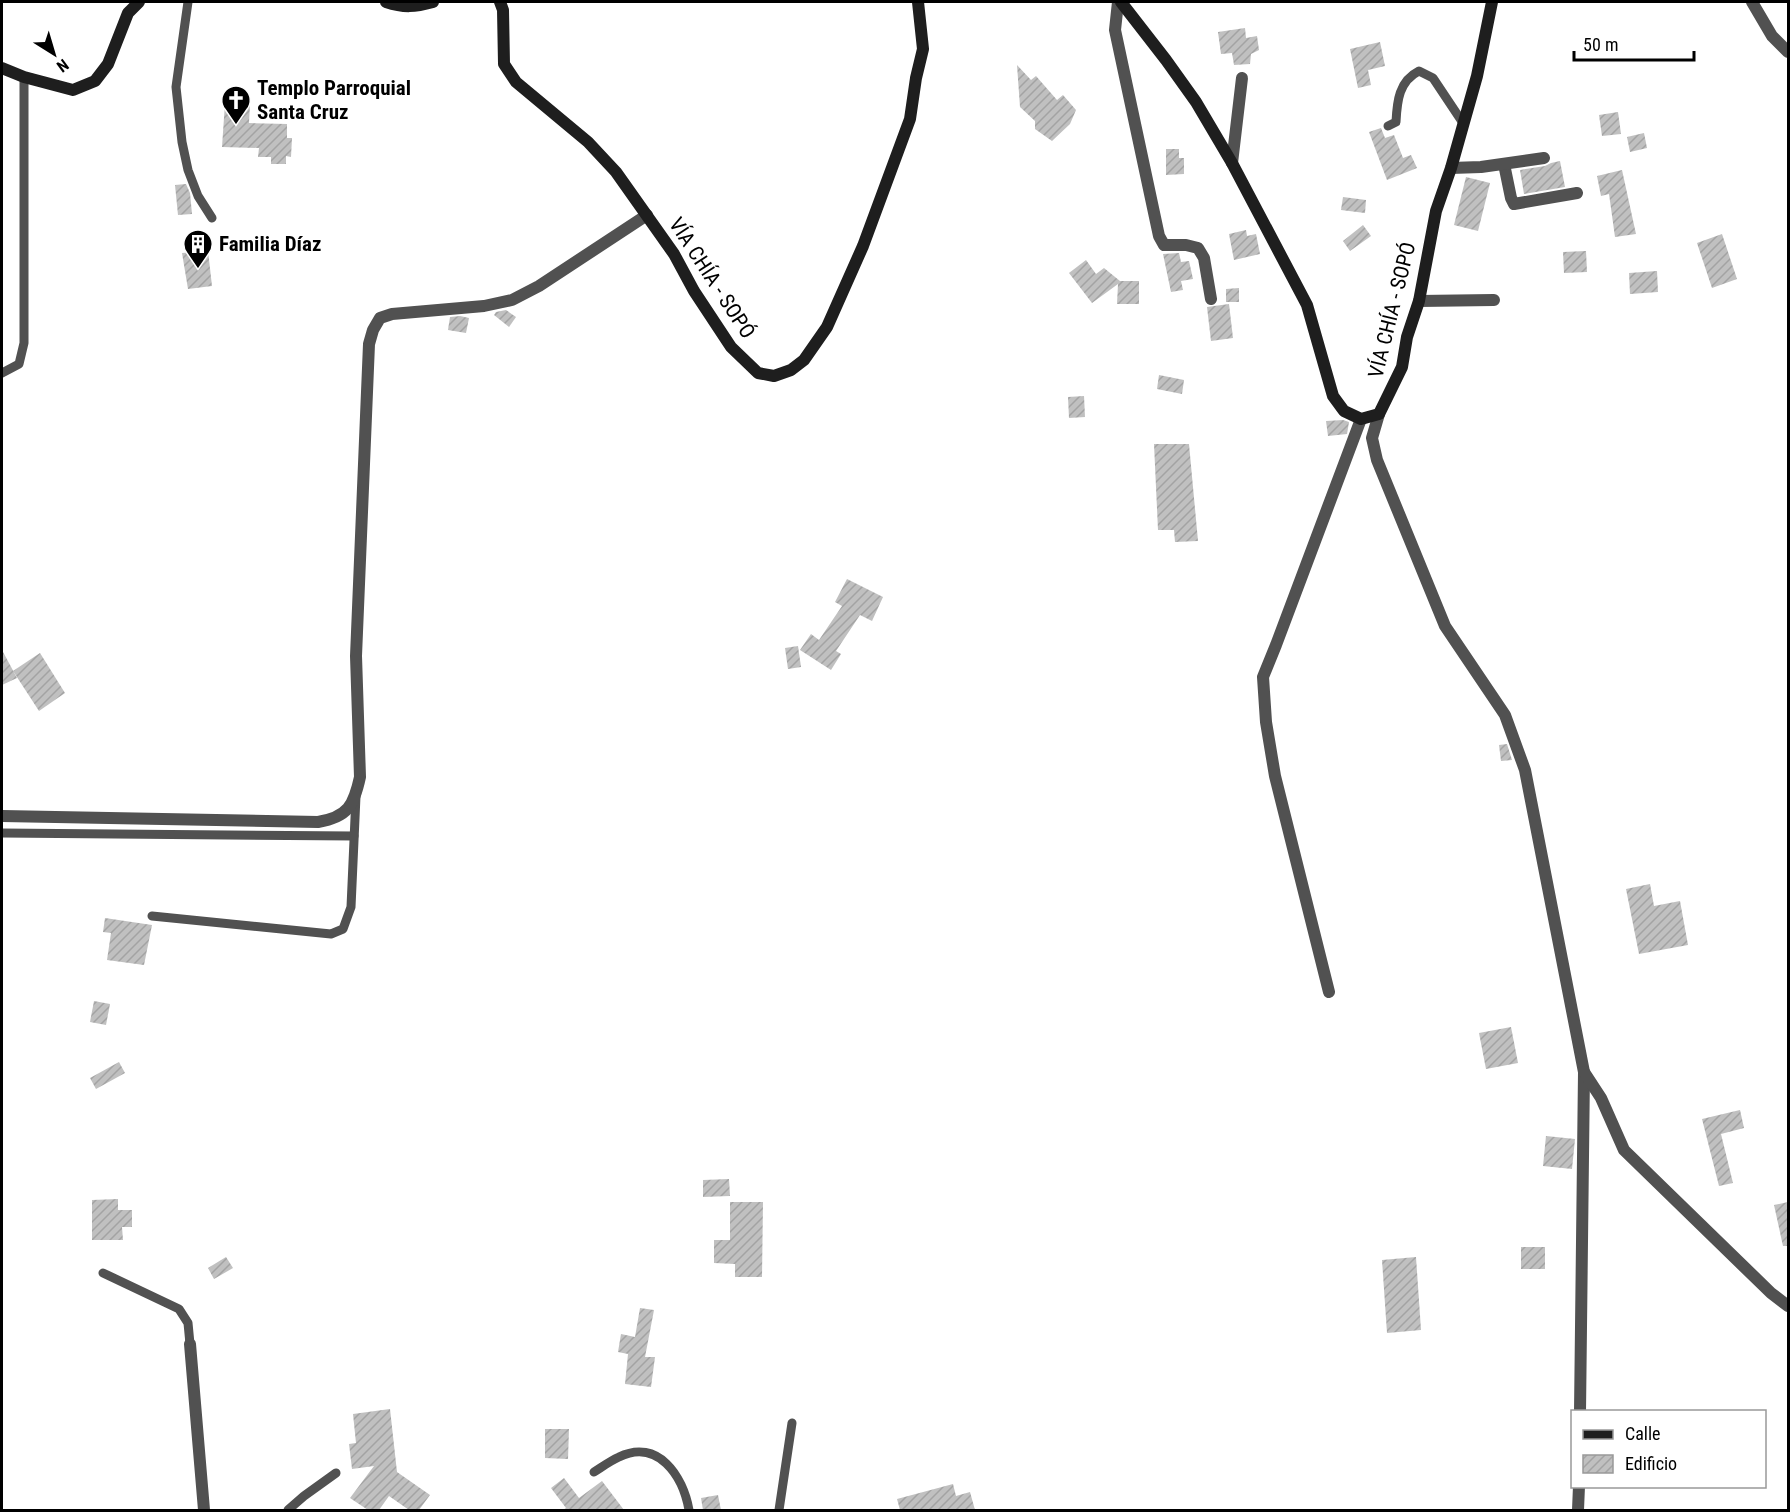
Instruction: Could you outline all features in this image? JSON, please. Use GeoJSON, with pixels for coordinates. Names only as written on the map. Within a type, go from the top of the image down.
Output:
{"type":"FeatureCollection","features":[{"type":"Feature","properties":{"kind":"street"},"geometry":{"type":"LineString","coordinates":[[2,68],[24,77],[73,90],[95,81],[108,64],[128,14],[139,2]]}},
{"type":"Feature","properties":{"kind":"street"},"geometry":{"type":"LineString","coordinates":[[386,2],[399,6],[416,7],[433,2]]}},
{"type":"Feature","properties":{"kind":"street","name":"VÍA CHÍA - SOPÓ"},"geometry":{"type":"LineString","coordinates":[[500,2],[503,10],[504,64],[516,82],[588,142],[616,172],[674,254],[694,291],[730,346],[758,373],[774,376],[791,370],[804,360],[827,327],[863,246],[910,119],[923,49],[918,2]]}},
{"type":"Feature","properties":{"kind":"street"},"geometry":{"type":"LineString","coordinates":[[1120,2],[1184,85],[1232,163],[1307,305],[1333,396],[1344,411],[1361,420],[1379,414]]}},
{"type":"Feature","properties":{"kind":"street"},"geometry":{"type":"LineString","coordinates":[[1120,2],[1115,30],[1159,236],[1164,245],[1186,245],[1198,248],[1204,258],[1211,299]]}},
{"type":"Feature","properties":{"kind":"street","name":"VÍA CHÍA - SOPÓ"},"geometry":{"type":"LineString","coordinates":[[1379,414],[1402,367],[1407,337],[1419,301],[1436,211],[1451,168],[1477,76],[1492,2]]}},
{"type":"Feature","properties":{"kind":"street"},"geometry":{"type":"LineString","coordinates":[[1752,2],[1773,36],[1788,52]]}},
{"type":"Feature","properties":{"kind":"street"},"geometry":{"type":"LineString","coordinates":[[1232,163],[1242,78]]}},
{"type":"Feature","properties":{"kind":"street"},"geometry":{"type":"LineString","coordinates":[[1451,168],[1544,158]]}},
{"type":"Feature","properties":{"kind":"street"},"geometry":{"type":"LineString","coordinates":[[1504,164],[1514,204],[1577,193]]}},
{"type":"Feature","properties":{"kind":"street"},"geometry":{"type":"LineString","coordinates":[[2,816],[318,822],[335,819],[349,808],[356,796],[360,777],[356,656],[369,344],[373,330],[380,318],[392,314],[484,306],[512,300],[539,286],[647,215]]}},
{"type":"Feature","properties":{"kind":"street"},"geometry":{"type":"LineString","coordinates":[[1419,301],[1494,300]]}},
{"type":"Feature","properties":{"kind":"street"},"geometry":{"type":"LineString","coordinates":[[1379,414],[1372,438],[1381,471],[1445,626],[1505,715],[1525,770],[1584,1072],[1580,1410]]}},
{"type":"Feature","properties":{"kind":"street"},"geometry":{"type":"LineString","coordinates":[[1329,992],[1275,776],[1266,722],[1263,677],[1361,420]]}},
{"type":"Feature","properties":{"kind":"street"},"geometry":{"type":"LineString","coordinates":[[1584,1072],[1601,1098],[1624,1150],[1771,1293],[1788,1306]]}},
{"type":"Feature","properties":{"kind":"street"},"geometry":{"type":"LineString","coordinates":[[190,1344],[204,1510]]}},
{"type":"Feature","properties":{"kind":"street"},"geometry":{"type":"LineString","coordinates":[[1578,1510],[1579,1488]]}},
{"type":"Feature","properties":{"kind":"lane"},"geometry":{"type":"LineString","coordinates":[[188,2],[176,87],[180,131],[188,170],[198,196],[212,219]]}},
{"type":"Feature","properties":{"kind":"lane"},"geometry":{"type":"LineString","coordinates":[[1388,126],[1396,122],[1401,87],[1409,76],[1419,71],[1433,78],[1463,123]]}},
{"type":"Feature","properties":{"kind":"lane"},"geometry":{"type":"LineString","coordinates":[[2,373],[19,364],[24,343],[24,77]]}},
{"type":"Feature","properties":{"kind":"lane"},"geometry":{"type":"LineString","coordinates":[[152,916],[331,934],[343,929],[351,907],[356,796]]}},
{"type":"Feature","properties":{"kind":"lane"},"geometry":{"type":"LineString","coordinates":[[2,833],[354,836]]}},
{"type":"Feature","properties":{"kind":"lane"},"geometry":{"type":"LineString","coordinates":[[103,1273],[179,1309],[188,1323],[190,1344]]}},
{"type":"Feature","properties":{"kind":"lane"},"geometry":{"type":"LineString","coordinates":[[779,1510],[792,1423]]}},
{"type":"Feature","properties":{"kind":"lane"},"geometry":{"type":"LineString","coordinates":[[594,1472],[620,1456],[639,1452],[658,1456],[672,1469],[682,1484],[689,1510]]}},
{"type":"Feature","properties":{"kind":"lane"},"geometry":{"type":"LineString","coordinates":[[288,1510],[336,1473]]}},
{"type":"Feature","properties":{"kind":"building"},"geometry":{"type":"Polygon","coordinates":[[[1245,28],[1246,38],[1257,36],[1259,50],[1251,54],[1250,64],[1234,65],[1232,53],[1221,54],[1218,32],[1245,28]]]}},
{"type":"Feature","properties":{"kind":"building"},"geometry":{"type":"Polygon","coordinates":[[[1380,42],[1385,66],[1368,70],[1371,85],[1358,88],[1350,49],[1380,42]]]}},
{"type":"Feature","properties":{"kind":"building"},"geometry":{"type":"Polygon","coordinates":[[[1017,65],[1031,80],[1036,76],[1057,100],[1063,95],[1076,110],[1070,124],[1052,141],[1035,129],[1035,121],[1020,107],[1017,65]]]}},
{"type":"Feature","properties":{"kind":"building"},"geometry":{"type":"Polygon","coordinates":[[[225,103],[250,104],[249,123],[287,124],[287,138],[292,138],[291,157],[286,156],[286,164],[271,164],[271,157],[258,157],[259,148],[222,147],[225,103]]]}},
{"type":"Feature","properties":{"kind":"building"},"geometry":{"type":"Polygon","coordinates":[[[1618,112],[1621,134],[1602,136],[1599,115],[1618,112]]]}},
{"type":"Feature","properties":{"kind":"building"},"geometry":{"type":"Polygon","coordinates":[[[1381,128],[1385,138],[1394,135],[1403,158],[1411,155],[1417,168],[1387,180],[1369,132],[1381,128]]]}},
{"type":"Feature","properties":{"kind":"building"},"geometry":{"type":"Polygon","coordinates":[[[1644,133],[1647,148],[1630,152],[1627,137],[1644,133]]]}},
{"type":"Feature","properties":{"kind":"building"},"geometry":{"type":"Polygon","coordinates":[[[1166,149],[1179,149],[1179,158],[1184,158],[1184,174],[1166,175],[1166,149]]]}},
{"type":"Feature","properties":{"kind":"building"},"geometry":{"type":"Polygon","coordinates":[[[1560,161],[1565,187],[1524,194],[1520,170],[1560,161]]]}},
{"type":"Feature","properties":{"kind":"building"},"geometry":{"type":"Polygon","coordinates":[[[1622,170],[1636,234],[1615,237],[1609,194],[1601,196],[1597,176],[1622,170]]]}},
{"type":"Feature","properties":{"kind":"building"},"geometry":{"type":"Polygon","coordinates":[[[1466,177],[1490,183],[1478,231],[1454,225],[1466,177]]]}},
{"type":"Feature","properties":{"kind":"building"},"geometry":{"type":"Polygon","coordinates":[[[186,184],[190,193],[192,214],[178,215],[175,185],[186,184]]]}},
{"type":"Feature","properties":{"kind":"building"},"geometry":{"type":"Polygon","coordinates":[[[1343,197],[1366,200],[1365,213],[1341,210],[1343,197]]]}},
{"type":"Feature","properties":{"kind":"building"},"geometry":{"type":"Polygon","coordinates":[[[1363,225],[1371,236],[1350,251],[1343,241],[1363,225]]]}},
{"type":"Feature","properties":{"kind":"building"},"geometry":{"type":"Polygon","coordinates":[[[1246,230],[1247,236],[1256,234],[1260,254],[1234,260],[1229,234],[1246,230]]]}},
{"type":"Feature","properties":{"kind":"building"},"geometry":{"type":"Polygon","coordinates":[[[1722,234],[1737,279],[1712,288],[1697,243],[1722,234]]]}},
{"type":"Feature","properties":{"kind":"building","name":"Familia Díaz"},"geometry":{"type":"Polygon","coordinates":[[[208,251],[212,286],[188,289],[182,253],[208,251]]]}},
{"type":"Feature","properties":{"kind":"building"},"geometry":{"type":"Polygon","coordinates":[[[1586,251],[1587,272],[1564,273],[1563,252],[1586,251]]]}},
{"type":"Feature","properties":{"kind":"building"},"geometry":{"type":"Polygon","coordinates":[[[1179,253],[1181,262],[1189,261],[1193,279],[1181,281],[1183,290],[1171,292],[1163,254],[1179,253]]]}},
{"type":"Feature","properties":{"kind":"building"},"geometry":{"type":"Polygon","coordinates":[[[1086,260],[1096,274],[1104,268],[1120,281],[1139,281],[1139,304],[1117,304],[1118,284],[1092,303],[1069,273],[1086,260]]]}},
{"type":"Feature","properties":{"kind":"building"},"geometry":{"type":"Polygon","coordinates":[[[1657,271],[1658,292],[1630,294],[1629,273],[1657,271]]]}},
{"type":"Feature","properties":{"kind":"building"},"geometry":{"type":"Polygon","coordinates":[[[1239,288],[1239,302],[1226,302],[1226,289],[1239,288]]]}},
{"type":"Feature","properties":{"kind":"building"},"geometry":{"type":"Polygon","coordinates":[[[1229,304],[1233,338],[1211,341],[1207,307],[1229,304]]]}},
{"type":"Feature","properties":{"kind":"building"},"geometry":{"type":"Polygon","coordinates":[[[506,310],[516,317],[509,327],[494,315],[496,312],[506,310]]]}},
{"type":"Feature","properties":{"kind":"building"},"geometry":{"type":"Polygon","coordinates":[[[450,317],[469,318],[466,333],[448,330],[450,317]]]}},
{"type":"Feature","properties":{"kind":"building"},"geometry":{"type":"Polygon","coordinates":[[[1159,375],[1184,380],[1182,394],[1157,389],[1159,375]]]}},
{"type":"Feature","properties":{"kind":"building"},"geometry":{"type":"Polygon","coordinates":[[[1084,396],[1085,417],[1069,418],[1068,397],[1084,396]]]}},
{"type":"Feature","properties":{"kind":"building"},"geometry":{"type":"Polygon","coordinates":[[[1326,421],[1349,422],[1347,434],[1328,436],[1326,421]]]}},
{"type":"Feature","properties":{"kind":"building"},"geometry":{"type":"Polygon","coordinates":[[[1154,444],[1189,444],[1198,541],[1175,542],[1174,530],[1158,530],[1154,444]]]}},
{"type":"Feature","properties":{"kind":"building"},"geometry":{"type":"Polygon","coordinates":[[[847,579],[883,597],[872,621],[860,615],[836,651],[841,654],[831,670],[800,650],[811,634],[819,640],[842,606],[835,602],[847,579]]]}},
{"type":"Feature","properties":{"kind":"building"},"geometry":{"type":"Polygon","coordinates":[[[798,646],[801,667],[788,669],[785,648],[798,646]]]}},
{"type":"Feature","properties":{"kind":"building"},"geometry":{"type":"Polygon","coordinates":[[[2,650],[17,678],[2,685],[2,650]]]}},
{"type":"Feature","properties":{"kind":"building"},"geometry":{"type":"Polygon","coordinates":[[[40,653],[65,693],[39,711],[13,671],[40,653]]]}},
{"type":"Feature","properties":{"kind":"building"},"geometry":{"type":"Polygon","coordinates":[[[1507,744],[1512,760],[1501,761],[1499,745],[1507,744]]]}},
{"type":"Feature","properties":{"kind":"building"},"geometry":{"type":"Polygon","coordinates":[[[1650,884],[1654,906],[1680,901],[1688,945],[1639,954],[1626,889],[1650,884]]]}},
{"type":"Feature","properties":{"kind":"building"},"geometry":{"type":"Polygon","coordinates":[[[105,918],[152,925],[144,965],[107,960],[111,933],[103,932],[105,918]]]}},
{"type":"Feature","properties":{"kind":"building"},"geometry":{"type":"Polygon","coordinates":[[[94,1001],[110,1004],[106,1025],[90,1022],[94,1001]]]}},
{"type":"Feature","properties":{"kind":"building"},"geometry":{"type":"Polygon","coordinates":[[[1511,1027],[1518,1063],[1486,1069],[1479,1033],[1511,1027]]]}},
{"type":"Feature","properties":{"kind":"building"},"geometry":{"type":"Polygon","coordinates":[[[119,1062],[125,1073],[96,1089],[90,1078],[119,1062]]]}},
{"type":"Feature","properties":{"kind":"building"},"geometry":{"type":"Polygon","coordinates":[[[1740,1110],[1744,1128],[1721,1134],[1733,1183],[1719,1186],[1702,1119],[1740,1110]]]}},
{"type":"Feature","properties":{"kind":"building"},"geometry":{"type":"Polygon","coordinates":[[[1546,1136],[1575,1139],[1572,1169],[1543,1166],[1546,1136]]]}},
{"type":"Feature","properties":{"kind":"building"},"geometry":{"type":"Polygon","coordinates":[[[729,1179],[730,1196],[703,1197],[703,1180],[729,1179]]]}},
{"type":"Feature","properties":{"kind":"building"},"geometry":{"type":"Polygon","coordinates":[[[118,1199],[118,1210],[132,1210],[132,1227],[122,1227],[123,1240],[92,1240],[92,1200],[118,1199]]]}},
{"type":"Feature","properties":{"kind":"building"},"geometry":{"type":"Polygon","coordinates":[[[730,1202],[763,1202],[762,1277],[735,1277],[735,1264],[714,1263],[714,1240],[730,1240],[730,1202]]]}},
{"type":"Feature","properties":{"kind":"building"},"geometry":{"type":"Polygon","coordinates":[[[1788,1202],[1788,1246],[1783,1246],[1774,1205],[1788,1202]]]}},
{"type":"Feature","properties":{"kind":"building"},"geometry":{"type":"Polygon","coordinates":[[[1521,1247],[1545,1247],[1545,1269],[1521,1269],[1521,1247]]]}},
{"type":"Feature","properties":{"kind":"building"},"geometry":{"type":"Polygon","coordinates":[[[226,1257],[233,1268],[214,1279],[208,1268],[226,1257]]]}},
{"type":"Feature","properties":{"kind":"building"},"geometry":{"type":"Polygon","coordinates":[[[1416,1257],[1421,1330],[1387,1333],[1382,1260],[1416,1257]]]}},
{"type":"Feature","properties":{"kind":"building"},"geometry":{"type":"Polygon","coordinates":[[[640,1308],[654,1310],[645,1357],[655,1357],[651,1387],[625,1384],[628,1354],[618,1352],[621,1334],[635,1337],[640,1308]]]}},
{"type":"Feature","properties":{"kind":"building"},"geometry":{"type":"Polygon","coordinates":[[[390,1409],[397,1472],[430,1495],[419,1510],[409,1510],[389,1496],[379,1510],[368,1510],[350,1498],[374,1466],[352,1469],[349,1444],[356,1443],[353,1414],[390,1409]]]}},
{"type":"Feature","properties":{"kind":"building"},"geometry":{"type":"Polygon","coordinates":[[[545,1429],[569,1429],[568,1459],[545,1458],[545,1429]]]}},
{"type":"Feature","properties":{"kind":"building"},"geometry":{"type":"Polygon","coordinates":[[[564,1478],[579,1498],[602,1481],[624,1510],[563,1510],[566,1508],[551,1488],[564,1478]]]}},
{"type":"Feature","properties":{"kind":"building"},"geometry":{"type":"Polygon","coordinates":[[[953,1484],[956,1496],[970,1492],[975,1510],[900,1510],[897,1499],[953,1484]]]}},
{"type":"Feature","properties":{"kind":"building"},"geometry":{"type":"Polygon","coordinates":[[[718,1495],[721,1510],[703,1510],[701,1498],[718,1495]]]}},
{"type":"Feature","properties":{"kind":"place","name":"Templo Parroquial Santa Cruz"},"geometry":{"type":"Point","coordinates":[236,126]}},
{"type":"Feature","properties":{"kind":"place","name":"Familia Díaz"},"geometry":{"type":"Point","coordinates":[198,270]}}]}
